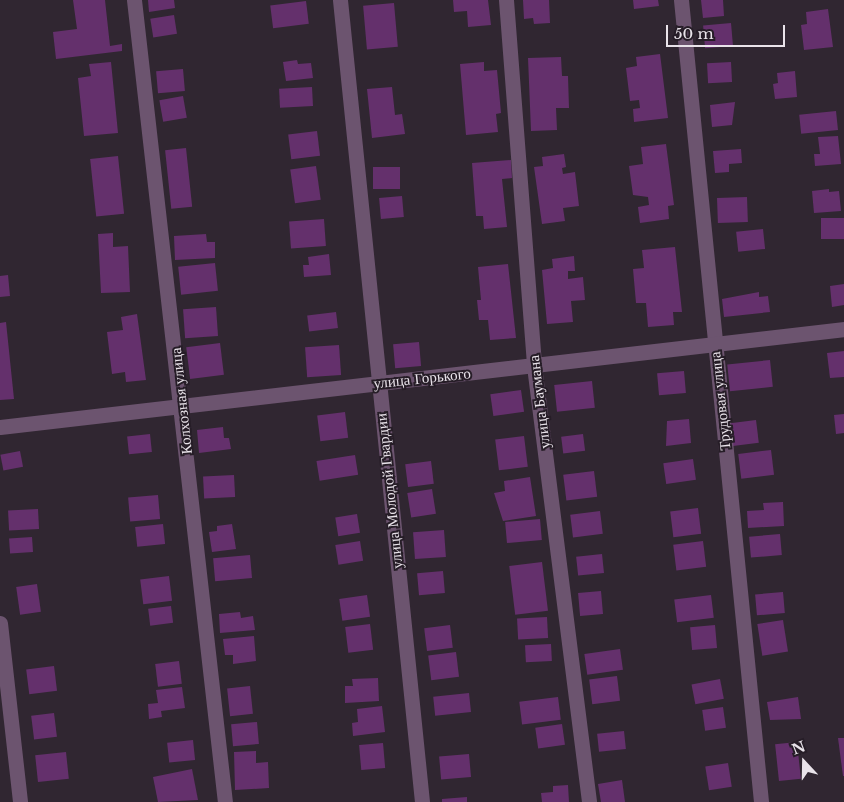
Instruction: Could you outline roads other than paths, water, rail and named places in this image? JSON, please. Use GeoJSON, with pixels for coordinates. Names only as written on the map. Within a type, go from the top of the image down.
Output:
{"type":"FeatureCollection","features":[{"type":"Feature","properties":{"kind":"street","name":"Колхозная улица"},"geometry":{"type":"LineString","coordinates":[[134,0],[182,407],[225,802]]}},
{"type":"Feature","properties":{"kind":"street","name":"улица Молодой Гвардии"},"geometry":{"type":"LineString","coordinates":[[340,0],[422,802]]}},
{"type":"Feature","properties":{"kind":"street","name":"улица Баумана"},"geometry":{"type":"LineString","coordinates":[[506,0],[534,366],[589,802]]}},
{"type":"Feature","properties":{"kind":"street","name":"Трудовая улица"},"geometry":{"type":"LineString","coordinates":[[681,0],[714,346],[761,802]]}},
{"type":"Feature","properties":{"kind":"street","name":"улица Горького"},"geometry":{"type":"LineString","coordinates":[[0,427],[714,346],[844,329]]}},
{"type":"Feature","properties":{"kind":"street"},"geometry":{"type":"LineString","coordinates":[[0,623],[20,802]]}}]}
